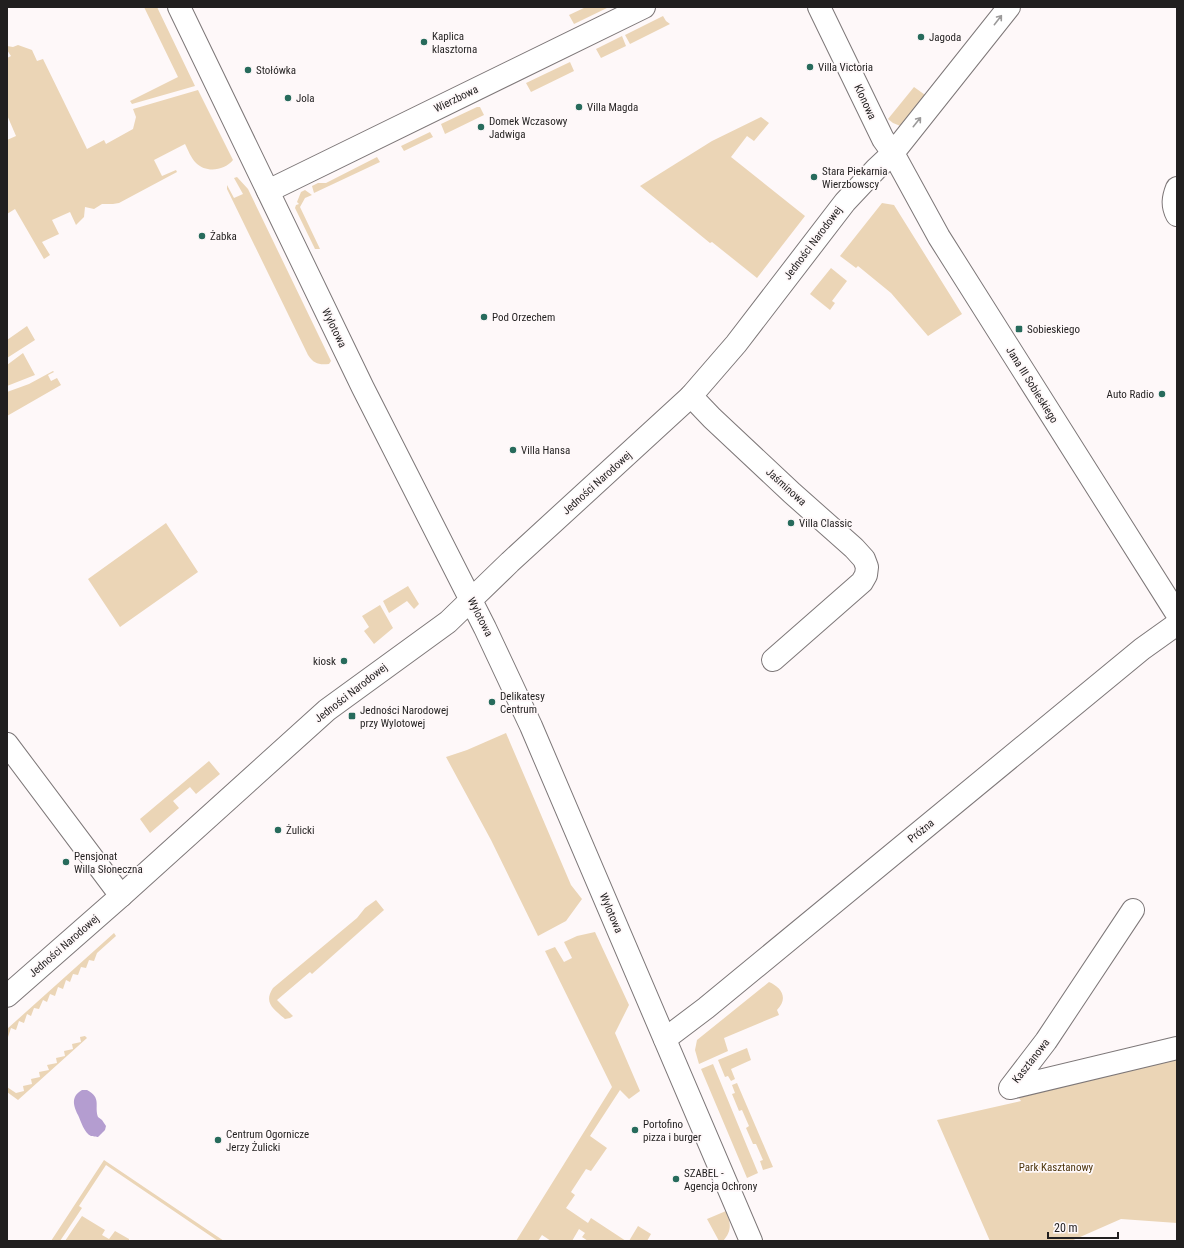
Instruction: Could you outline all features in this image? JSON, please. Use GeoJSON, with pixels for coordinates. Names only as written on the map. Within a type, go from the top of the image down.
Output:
{"type":"FeatureCollection","features":[{"type":"Feature","properties":{"kind":"street","name":"Wylotowa"},"geometry":{"type":"LineString","coordinates":[[179,7],[363,388],[502,662],[531,726],[752,1241]]}},
{"type":"Feature","properties":{"kind":"street","name":"Wierzbowa"},"geometry":{"type":"LineString","coordinates":[[268,191],[310,169],[644,7]]}},
{"type":"Feature","properties":{"kind":"street","name":"Klonowa"},"geometry":{"type":"LineString","coordinates":[[819,7],[883,139],[893,153]]}},
{"type":"Feature","properties":{"kind":"street","name":"Jedności Narodowej"},"geometry":{"type":"LineString","coordinates":[[7,996],[121,896],[327,710],[448,622],[510,562],[691,396],[736,344],[849,197],[876,168],[893,153],[1009,7]]}},
{"type":"Feature","properties":{"kind":"street","name":"Jana III Sobieskiego"},"geometry":{"type":"LineString","coordinates":[[893,153],[939,237],[1177,614]]}},
{"type":"Feature","properties":{"kind":"street"},"geometry":{"type":"LineString","coordinates":[[1177,188],[1173,199],[1174,210],[1177,215]]}},
{"type":"Feature","properties":{"kind":"street","name":"Jaśminowa"},"geometry":{"type":"LineString","coordinates":[[691,396],[712,418],[792,493],[854,548],[864,559],[867,567],[866,574],[862,582],[773,660]]}},
{"type":"Feature","properties":{"kind":"street","name":"Próżna"},"geometry":{"type":"LineString","coordinates":[[665,1039],[706,1008],[1142,649],[1177,624]]}},
{"type":"Feature","properties":{"kind":"street"},"geometry":{"type":"LineString","coordinates":[[7,744],[121,896]]}},
{"type":"Feature","properties":{"kind":"street","name":"Kasztanowa"},"geometry":{"type":"LineString","coordinates":[[1133,910],[1046,1041],[1010,1088],[1177,1048]]}},
{"type":"Feature","properties":{"kind":"green space"},"geometry":{"type":"Polygon","coordinates":[[[144,7],[157,7],[195,86],[132,104],[130,101],[178,77],[144,7]]]}},
{"type":"Feature","properties":{"kind":"green space"},"geometry":{"type":"Polygon","coordinates":[[[586,7],[609,7],[574,24],[569,15],[586,7]]]}},
{"type":"Feature","properties":{"kind":"green space"},"geometry":{"type":"Polygon","coordinates":[[[663,16],[670,24],[630,44],[625,35],[663,16]]]}},
{"type":"Feature","properties":{"kind":"green space"},"geometry":{"type":"Polygon","coordinates":[[[622,36],[626,46],[601,58],[596,49],[622,36]]]}},
{"type":"Feature","properties":{"kind":"green space"},"geometry":{"type":"Polygon","coordinates":[[[18,45],[32,50],[37,61],[43,59],[87,149],[104,140],[106,144],[133,129],[136,117],[133,109],[198,90],[233,160],[225,167],[215,169],[205,168],[194,161],[185,144],[154,160],[162,176],[176,170],[177,172],[119,203],[102,204],[94,209],[85,207],[84,217],[76,225],[70,212],[52,220],[59,234],[42,242],[50,255],[44,259],[15,209],[7,214],[7,140],[16,136],[7,115],[7,58],[11,56],[7,50],[7,46],[13,47],[18,45]]]}},
{"type":"Feature","properties":{"kind":"green space"},"geometry":{"type":"Polygon","coordinates":[[[570,62],[574,71],[531,92],[526,83],[570,62]]]}},
{"type":"Feature","properties":{"kind":"green space"},"geometry":{"type":"Polygon","coordinates":[[[914,87],[928,97],[903,127],[893,123],[888,119],[914,87]]]}},
{"type":"Feature","properties":{"kind":"green space"},"geometry":{"type":"Polygon","coordinates":[[[480,107],[484,115],[445,134],[441,124],[480,107]]]}},
{"type":"Feature","properties":{"kind":"green space"},"geometry":{"type":"Polygon","coordinates":[[[761,117],[769,123],[754,141],[747,136],[731,157],[805,216],[757,278],[712,242],[710,243],[640,186],[712,141],[761,117]]]}},
{"type":"Feature","properties":{"kind":"green space"},"geometry":{"type":"Polygon","coordinates":[[[430,132],[433,137],[404,151],[401,146],[430,132]]]}},
{"type":"Feature","properties":{"kind":"green space"},"geometry":{"type":"Polygon","coordinates":[[[377,157],[380,162],[314,193],[312,186],[318,183],[326,183],[377,157]]]}},
{"type":"Feature","properties":{"kind":"green space"},"geometry":{"type":"Polygon","coordinates":[[[237,177],[248,189],[331,361],[329,364],[317,363],[308,355],[227,189],[227,185],[234,198],[243,194],[234,178],[237,177]]]}},
{"type":"Feature","properties":{"kind":"green space"},"geometry":{"type":"Polygon","coordinates":[[[305,190],[312,195],[305,198],[300,207],[320,249],[315,249],[295,208],[296,205],[299,204],[297,202],[301,192],[305,190]]]}},
{"type":"Feature","properties":{"kind":"green space"},"geometry":{"type":"Polygon","coordinates":[[[882,203],[894,205],[962,314],[928,336],[891,293],[858,266],[856,268],[840,256],[882,203]]]}},
{"type":"Feature","properties":{"kind":"green space"},"geometry":{"type":"Polygon","coordinates":[[[831,268],[847,281],[832,301],[835,303],[830,310],[810,294],[831,268]]]}},
{"type":"Feature","properties":{"kind":"green space"},"geometry":{"type":"Polygon","coordinates":[[[27,326],[35,340],[7,358],[7,340],[27,326]]]}},
{"type":"Feature","properties":{"kind":"green space"},"geometry":{"type":"Polygon","coordinates":[[[23,353],[35,375],[7,386],[7,365],[23,353]]]}},
{"type":"Feature","properties":{"kind":"green space"},"geometry":{"type":"Polygon","coordinates":[[[53,371],[54,372],[48,375],[51,381],[57,378],[61,385],[7,416],[7,392],[29,384],[53,371]]]}},
{"type":"Feature","properties":{"kind":"green space"},"geometry":{"type":"Polygon","coordinates":[[[166,523],[198,572],[120,627],[88,579],[166,523]]]}},
{"type":"Feature","properties":{"kind":"green space"},"geometry":{"type":"Polygon","coordinates":[[[408,586],[419,604],[414,609],[407,601],[389,613],[383,601],[408,586]]]}},
{"type":"Feature","properties":{"kind":"green space"},"geometry":{"type":"Polygon","coordinates":[[[380,605],[393,628],[374,644],[364,631],[369,627],[362,616],[380,605]]]}},
{"type":"Feature","properties":{"kind":"green space"},"geometry":{"type":"Polygon","coordinates":[[[506,733],[571,885],[582,899],[566,921],[538,936],[491,840],[446,757],[467,750],[506,733]]]}},
{"type":"Feature","properties":{"kind":"green space"},"geometry":{"type":"Polygon","coordinates":[[[209,761],[220,774],[196,794],[190,787],[173,801],[179,808],[150,833],[140,819],[209,761]]]}},
{"type":"Feature","properties":{"kind":"green space"},"geometry":{"type":"Polygon","coordinates":[[[376,900],[384,910],[312,974],[310,972],[277,1000],[293,1016],[285,1019],[271,1005],[269,998],[273,988],[357,918],[365,908],[376,900]]]}},
{"type":"Feature","properties":{"kind":"green space"},"geometry":{"type":"Polygon","coordinates":[[[595,932],[629,1005],[615,1033],[640,1091],[629,1099],[620,1090],[590,1136],[607,1148],[591,1171],[586,1169],[571,1192],[575,1195],[566,1208],[588,1223],[591,1218],[626,1241],[588,1241],[582,1237],[585,1233],[579,1229],[572,1241],[551,1241],[542,1235],[538,1241],[516,1241],[612,1087],[545,951],[555,947],[564,962],[572,958],[564,942],[577,936],[595,932]]]}},
{"type":"Feature","properties":{"kind":"green space"},"geometry":{"type":"Polygon","coordinates":[[[114,933],[116,936],[97,953],[94,961],[89,960],[86,968],[81,967],[78,975],[73,974],[70,982],[66,980],[63,989],[58,987],[55,996],[50,994],[47,1002],[43,1000],[39,1009],[34,1008],[31,1016],[27,1014],[24,1023],[19,1021],[16,1030],[11,1028],[8,1037],[7,1036],[7,1029],[114,933]]]}},
{"type":"Feature","properties":{"kind":"green space"},"geometry":{"type":"Polygon","coordinates":[[[769,982],[777,987],[782,993],[783,997],[781,1006],[777,1010],[779,1015],[724,1038],[728,1051],[699,1064],[695,1050],[697,1040],[769,982]]]}},
{"type":"Feature","properties":{"kind":"green space"},"geometry":{"type":"Polygon","coordinates":[[[85,1036],[87,1038],[18,1100],[7,1092],[7,1087],[16,1093],[24,1091],[23,1086],[32,1084],[31,1079],[40,1077],[39,1072],[49,1070],[47,1065],[57,1063],[56,1058],[65,1056],[64,1051],[73,1049],[72,1044],[81,1042],[80,1037],[85,1036]]]}},
{"type":"Feature","properties":{"kind":"green space"},"geometry":{"type":"Polygon","coordinates":[[[747,1048],[751,1060],[731,1069],[735,1079],[731,1081],[728,1076],[725,1077],[718,1060],[747,1048]]]}},
{"type":"Feature","properties":{"kind":"green space","name":"Park Kasztanowy"},"geometry":{"type":"Polygon","coordinates":[[[1177,1053],[1177,1223],[1121,1219],[1071,1241],[990,1241],[937,1120],[1021,1101],[1019,1098],[1177,1053]]]}},
{"type":"Feature","properties":{"kind":"green space"},"geometry":{"type":"Polygon","coordinates":[[[713,1064],[758,1173],[747,1178],[701,1069],[713,1064]]]}},
{"type":"Feature","properties":{"kind":"green space"},"geometry":{"type":"Polygon","coordinates":[[[737,1083],[773,1167],[763,1170],[760,1161],[763,1160],[756,1144],[753,1144],[746,1128],[749,1126],[742,1110],[739,1111],[732,1094],[735,1093],[732,1085],[737,1083]]]}},
{"type":"Feature","properties":{"kind":"green space"},"geometry":{"type":"Polygon","coordinates":[[[104,1160],[224,1241],[218,1241],[106,1165],[79,1206],[82,1208],[60,1241],[51,1241],[104,1160]]]}},
{"type":"Feature","properties":{"kind":"green space"},"geometry":{"type":"Polygon","coordinates":[[[726,1211],[730,1227],[728,1234],[723,1241],[719,1241],[707,1219],[726,1211]]]}},
{"type":"Feature","properties":{"kind":"green space"},"geometry":{"type":"Polygon","coordinates":[[[82,1216],[105,1230],[102,1235],[109,1239],[115,1231],[129,1239],[129,1241],[65,1241],[82,1216]]]}},
{"type":"Feature","properties":{"kind":"green space"},"geometry":{"type":"Polygon","coordinates":[[[638,1226],[651,1234],[647,1241],[629,1241],[638,1226]]]}},
{"type":"Feature","properties":{"kind":"shaded area"},"geometry":{"type":"Polygon","coordinates":[[[82,1090],[87,1090],[92,1093],[96,1099],[98,1117],[106,1126],[105,1130],[98,1137],[91,1136],[86,1132],[75,1108],[74,1101],[76,1095],[82,1090]]]}},
{"type":"Feature","properties":{"kind":"place","name":"Jagoda"},"geometry":{"type":"Point","coordinates":[921,37]}},
{"type":"Feature","properties":{"kind":"place","name":"Kaplica klasztorna"},"geometry":{"type":"Point","coordinates":[424,42]}},
{"type":"Feature","properties":{"kind":"place","name":"Villa Victoria"},"geometry":{"type":"Point","coordinates":[810,67]}},
{"type":"Feature","properties":{"kind":"place","name":"Stołówka"},"geometry":{"type":"Point","coordinates":[248,70]}},
{"type":"Feature","properties":{"kind":"place","name":"Jola"},"geometry":{"type":"Point","coordinates":[288,98]}},
{"type":"Feature","properties":{"kind":"place","name":"Villa Magda"},"geometry":{"type":"Point","coordinates":[579,107]}},
{"type":"Feature","properties":{"kind":"place","name":"Domek Wczasowy Jadwiga"},"geometry":{"type":"Point","coordinates":[481,127]}},
{"type":"Feature","properties":{"kind":"place","name":"Stara Piekarnia Wierzbowscy"},"geometry":{"type":"Point","coordinates":[814,177]}},
{"type":"Feature","properties":{"kind":"place","name":"Żabka"},"geometry":{"type":"Point","coordinates":[202,236]}},
{"type":"Feature","properties":{"kind":"place","name":"Pod Orzechem"},"geometry":{"type":"Point","coordinates":[484,317]}},
{"type":"Feature","properties":{"kind":"place","name":"Sobieskiego"},"geometry":{"type":"Point","coordinates":[1019,329]}},
{"type":"Feature","properties":{"kind":"place","name":"Auto Radio"},"geometry":{"type":"Point","coordinates":[1162,394]}},
{"type":"Feature","properties":{"kind":"place","name":"Villa Hansa"},"geometry":{"type":"Point","coordinates":[513,450]}},
{"type":"Feature","properties":{"kind":"place","name":"Villa Classic"},"geometry":{"type":"Point","coordinates":[791,523]}},
{"type":"Feature","properties":{"kind":"place","name":"kiosk"},"geometry":{"type":"Point","coordinates":[344,661]}},
{"type":"Feature","properties":{"kind":"place","name":"Delikatesy Centrum"},"geometry":{"type":"Point","coordinates":[492,702]}},
{"type":"Feature","properties":{"kind":"place","name":"Jedności Narodowej przy Wylotowej"},"geometry":{"type":"Point","coordinates":[352,716]}},
{"type":"Feature","properties":{"kind":"place","name":"Żulicki"},"geometry":{"type":"Point","coordinates":[278,830]}},
{"type":"Feature","properties":{"kind":"place","name":"Pensjonat Willa Słoneczna"},"geometry":{"type":"Point","coordinates":[66,862]}},
{"type":"Feature","properties":{"kind":"place","name":"Portofino pizza i burger"},"geometry":{"type":"Point","coordinates":[635,1130]}},
{"type":"Feature","properties":{"kind":"place","name":"Centrum Ogornicze Jerzy Żulicki"},"geometry":{"type":"Point","coordinates":[218,1140]}},
{"type":"Feature","properties":{"kind":"place","name":"SZABEL - Agencja Ochrony"},"geometry":{"type":"Point","coordinates":[676,1179]}}]}
